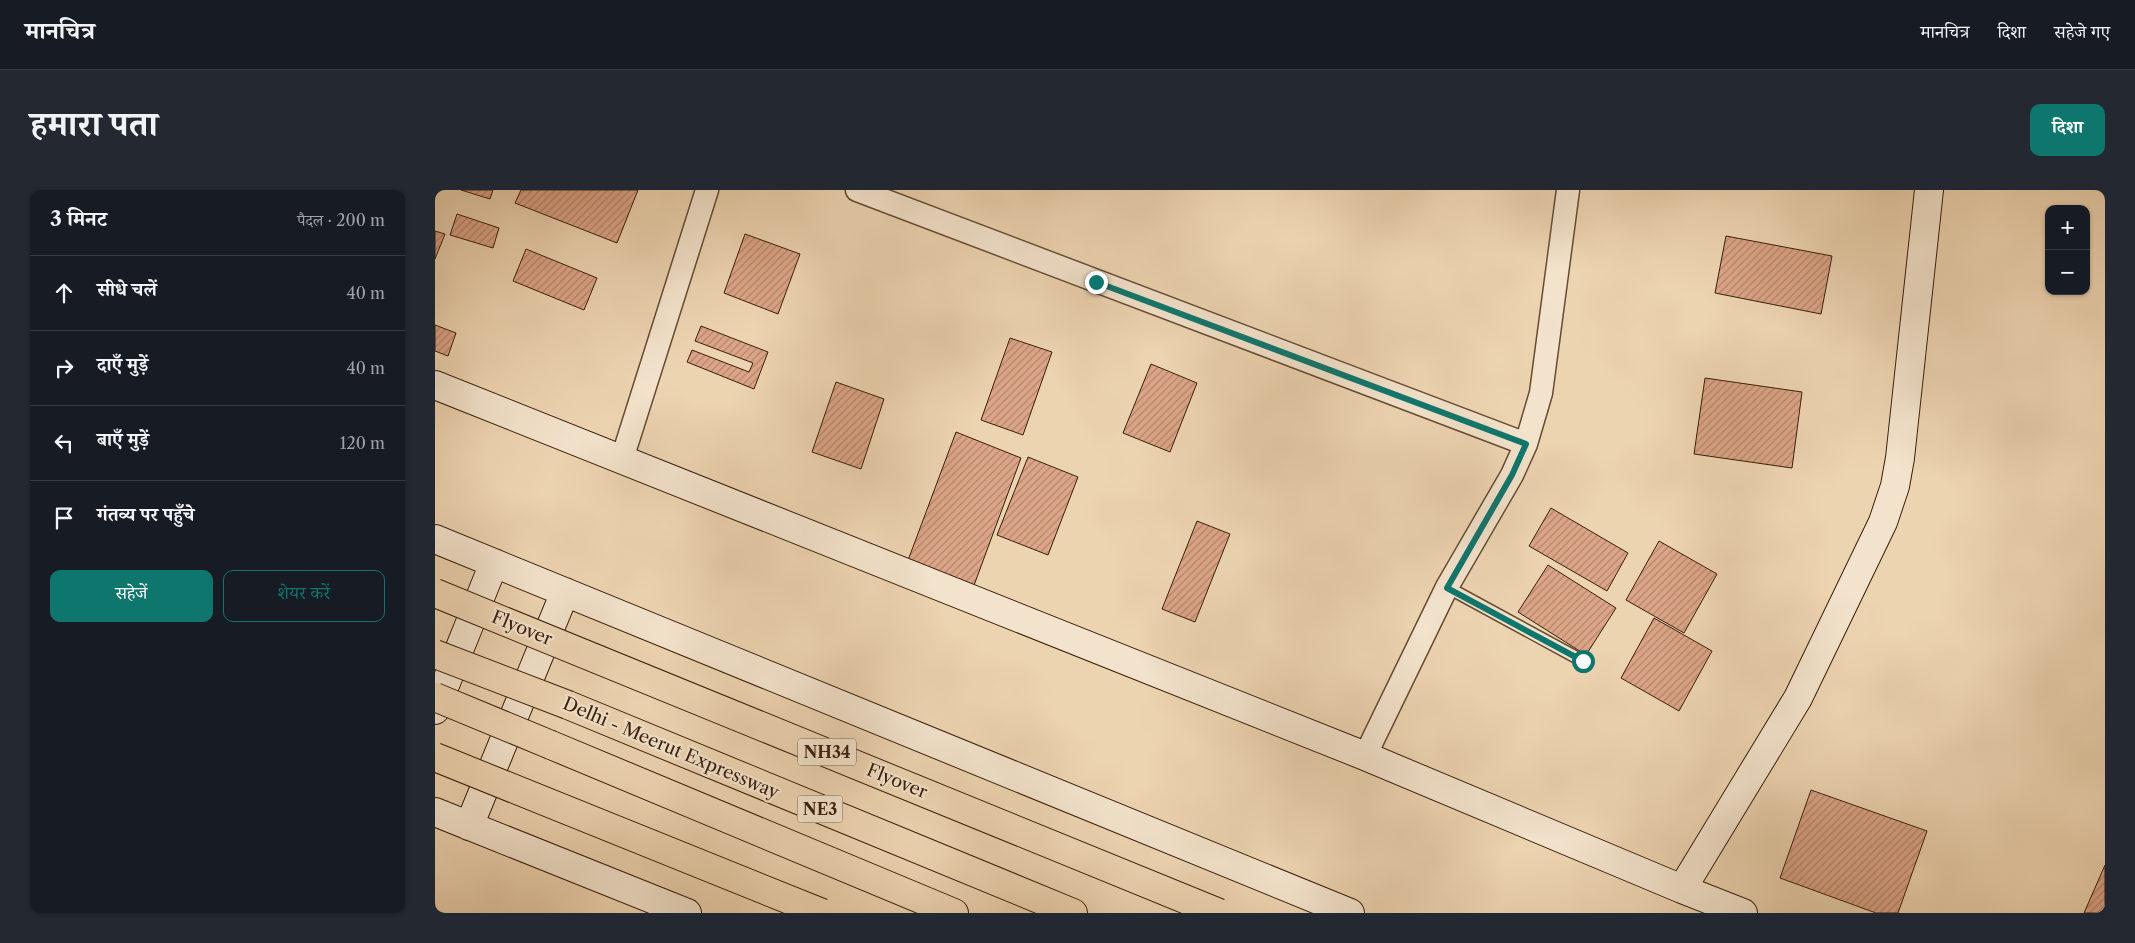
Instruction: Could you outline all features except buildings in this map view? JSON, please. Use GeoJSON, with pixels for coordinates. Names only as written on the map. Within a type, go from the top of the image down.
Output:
{"type":"FeatureCollection","features":[{"type":"Feature","properties":{"kind":"highway","name":"Flyover"},"geometry":{"type":"LineString","coordinates":[[435,593],[1219,913]]}},
{"type":"Feature","properties":{"kind":"highway","name":"Delhi - Meerut Expressway"},"geometry":{"type":"LineString","coordinates":[[435,654],[568,704],[1073,913]]}},
{"type":"Feature","properties":{"kind":"highway","name":"NE3"},"geometry":{"type":"LineString","coordinates":[[435,697],[955,913]]}},
{"type":"Feature","properties":{"kind":"highway"},"geometry":{"type":"LineString","coordinates":[[435,757],[822,913]]}},
{"type":"Feature","properties":{"kind":"street"},"geometry":{"type":"LineString","coordinates":[[622,459],[707,190]]}},
{"type":"Feature","properties":{"kind":"street"},"geometry":{"type":"LineString","coordinates":[[857,190],[1526,444]]}},
{"type":"Feature","properties":{"kind":"street"},"geometry":{"type":"LineString","coordinates":[[1365,756],[1447,588],[1512,475],[1526,444],[1541,393],[1544,375],[1568,190]]}},
{"type":"Feature","properties":{"kind":"street"},"geometry":{"type":"LineString","coordinates":[[1682,889],[1798,698],[1883,522],[1895,486],[1900,458],[1929,190]]}},
{"type":"Feature","properties":{"kind":"street"},"geometry":{"type":"LineString","coordinates":[[435,385],[1365,756],[1743,913]]}},
{"type":"Feature","properties":{"kind":"street"},"geometry":{"type":"LineString","coordinates":[[435,539],[1350,913]]}},
{"type":"Feature","properties":{"kind":"street"},"geometry":{"type":"LineString","coordinates":[[435,710],[494,563]]}},
{"type":"Feature","properties":{"kind":"street"},"geometry":{"type":"LineString","coordinates":[[469,826],[565,592]]}},
{"type":"Feature","properties":{"kind":"street"},"geometry":{"type":"LineString","coordinates":[[435,812],[687,913]]}},
{"type":"Feature","properties":{"kind":"lane"},"geometry":{"type":"LineString","coordinates":[[1447,588],[1583,661]]}},
{"type":"Feature","properties":{"kind":"route"},"geometry":{"type":"LineString","coordinates":[[1096,282],[1526,444],[1512,475],[1447,588],[1583,661]]}}]}
